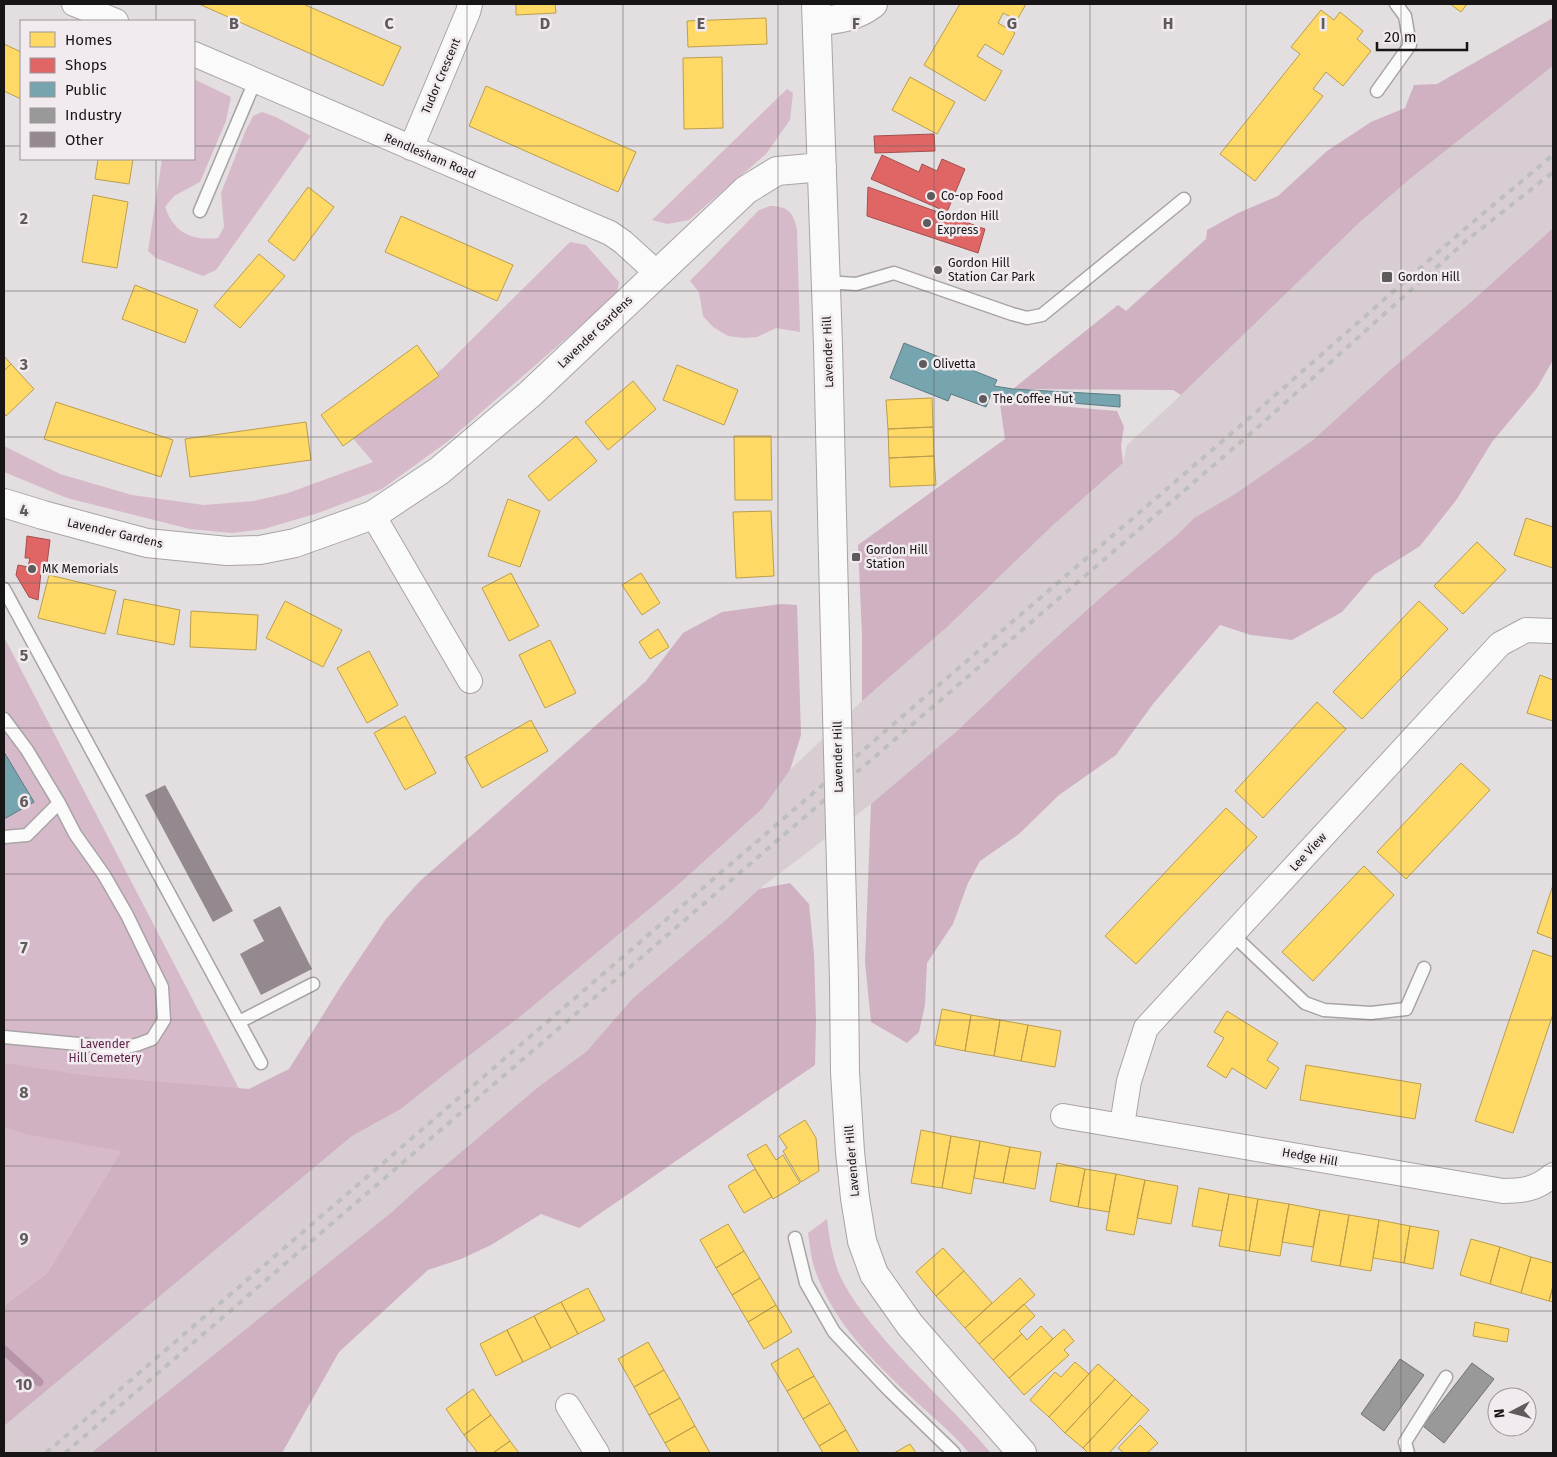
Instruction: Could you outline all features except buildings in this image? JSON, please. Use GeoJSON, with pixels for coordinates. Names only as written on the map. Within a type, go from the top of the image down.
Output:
{"type":"FeatureCollection","features":[{"type":"Feature","properties":{"kind":"street"},"geometry":{"type":"LineString","coordinates":[[74,4],[114,20]]}},
{"type":"Feature","properties":{"kind":"street","name":"Tudor Crescent"},"geometry":{"type":"LineString","coordinates":[[411,148],[470,4]]}},
{"type":"Feature","properties":{"kind":"street"},"geometry":{"type":"LineString","coordinates":[[816,12],[834,20],[850,17],[873,4]]}},
{"type":"Feature","properties":{"kind":"street","name":"Lavender Hill"},"geometry":{"type":"LineString","coordinates":[[816,12],[826,282],[845,1072],[850,1152],[862,1241],[874,1274],[910,1325],[1022,1453]]}},
{"type":"Feature","properties":{"kind":"street","name":"Rendlesham Road"},"geometry":{"type":"LineString","coordinates":[[195,54],[610,233],[623,242],[657,273]]}},
{"type":"Feature","properties":{"kind":"street","name":"Lavender Gardens"},"geometry":{"type":"LineString","coordinates":[[4,502],[42,515],[147,543],[227,551],[260,550],[295,543],[373,515],[439,471],[530,394],[746,190],[777,171],[822,167]]}},
{"type":"Feature","properties":{"kind":"street"},"geometry":{"type":"LineString","coordinates":[[373,515],[470,681]]}},
{"type":"Feature","properties":{"kind":"street","name":"Lee View"},"geometry":{"type":"LineString","coordinates":[[1122,1125],[1129,1082],[1146,1028],[1500,644],[1526,630],[1553,631]]}},
{"type":"Feature","properties":{"kind":"street","name":"Hedge Hill"},"geometry":{"type":"LineString","coordinates":[[1063,1116],[1502,1191],[1525,1190],[1543,1183],[1553,1175]]}},
{"type":"Feature","properties":{"kind":"street"},"geometry":{"type":"LineString","coordinates":[[568,1406],[597,1453]]}},
{"type":"Feature","properties":{"kind":"lane"},"geometry":{"type":"LineString","coordinates":[[1377,91],[1410,45],[1405,16],[1396,4]]}},
{"type":"Feature","properties":{"kind":"lane"},"geometry":{"type":"LineString","coordinates":[[200,211],[255,81]]}},
{"type":"Feature","properties":{"kind":"lane"},"geometry":{"type":"LineString","coordinates":[[826,282],[856,284],[894,273],[1012,314],[1027,318],[1042,315],[1184,199]]}},
{"type":"Feature","properties":{"kind":"lane"},"geometry":{"type":"LineString","coordinates":[[4,588],[261,1063]]}},
{"type":"Feature","properties":{"kind":"lane"},"geometry":{"type":"LineString","coordinates":[[4,719],[27,750],[59,802],[75,834],[104,875],[153,967],[162,987],[164,1020],[152,1039],[116,1050],[88,1045],[4,1037]]}},
{"type":"Feature","properties":{"kind":"lane"},"geometry":{"type":"LineString","coordinates":[[4,837],[27,835],[59,802]]}},
{"type":"Feature","properties":{"kind":"lane"},"geometry":{"type":"LineString","coordinates":[[1232,934],[1305,1003],[1324,1010],[1371,1013],[1406,1009],[1424,968]]}},
{"type":"Feature","properties":{"kind":"lane"},"geometry":{"type":"LineString","coordinates":[[239,1022],[313,984]]}},
{"type":"Feature","properties":{"kind":"lane"},"geometry":{"type":"LineString","coordinates":[[794,1238],[806,1283],[834,1332],[890,1391],[954,1453]]}},
{"type":"Feature","properties":{"kind":"lane"},"geometry":{"type":"LineString","coordinates":[[1408,1453],[1405,1442],[1446,1377]]}},
{"type":"Feature","properties":{"kind":"shaded area"},"geometry":{"type":"Polygon","coordinates":[[[1553,18],[1553,66],[1411,178],[1360,222],[1181,395],[1173,390],[1013,389],[1118,305],[1126,311],[1206,239],[1207,230],[1238,213],[1278,196],[1327,151],[1371,122],[1405,108],[1414,85],[1437,84],[1553,18]]]}},
{"type":"Feature","properties":{"kind":"shaded area"},"geometry":{"type":"Polygon","coordinates":[[[1553,66],[1553,228],[1471,302],[1389,371],[1313,440],[1235,494],[1194,518],[1176,536],[1107,592],[1040,652],[957,731],[871,804],[759,889],[728,918],[633,998],[587,1051],[537,1088],[392,1212],[91,1453],[4,1453],[4,1426],[352,1136],[401,1109],[679,884],[763,808],[790,770],[862,701],[946,628],[1052,526],[1123,463],[1127,445],[1360,222],[1411,178],[1553,66]]]}},
{"type":"Feature","properties":{"kind":"shaded area"},"geometry":{"type":"Polygon","coordinates":[[[1553,228],[1553,360],[1537,388],[1492,442],[1457,499],[1420,546],[1374,575],[1342,612],[1292,640],[1251,635],[1220,625],[1153,704],[1116,755],[1059,795],[1019,834],[980,861],[968,883],[953,924],[927,963],[925,1005],[919,1032],[907,1043],[871,1022],[865,962],[871,804],[957,731],[1040,652],[1107,592],[1176,536],[1194,518],[1235,494],[1313,440],[1553,228]]]}},
{"type":"Feature","properties":{"kind":"shaded area"},"geometry":{"type":"Polygon","coordinates":[[[1011,402],[1117,411],[1124,427],[1121,445],[1123,463],[1052,526],[946,628],[862,701],[862,635],[858,545],[1005,439],[1000,404],[1011,402]]]}},
{"type":"Feature","properties":{"kind":"shaded area"},"geometry":{"type":"Polygon","coordinates":[[[781,604],[797,605],[801,735],[790,770],[763,808],[679,884],[522,1015],[401,1109],[352,1136],[4,1426],[4,1306],[47,1273],[121,1151],[25,1134],[4,1127],[4,1063],[90,1076],[249,1089],[289,1069],[386,919],[419,882],[646,681],[683,633],[722,612],[781,604]]]}},
{"type":"Feature","properties":{"kind":"shaded area"},"geometry":{"type":"Polygon","coordinates":[[[790,883],[809,904],[814,954],[815,1065],[579,1228],[541,1214],[491,1245],[461,1259],[428,1270],[339,1352],[282,1453],[91,1453],[392,1212],[537,1088],[587,1051],[633,998],[728,918],[759,889],[790,883]]]}},
{"type":"Feature","properties":{"kind":"green space"},"geometry":{"type":"Polygon","coordinates":[[[195,79],[231,97],[226,121],[200,182],[174,196],[165,207],[173,223],[185,233],[200,238],[218,238],[224,227],[221,193],[253,116],[262,112],[276,117],[311,136],[216,270],[203,276],[156,258],[148,251],[162,160],[195,160],[195,79]]]}},
{"type":"Feature","properties":{"kind":"green space"},"geometry":{"type":"Polygon","coordinates":[[[787,89],[793,93],[790,120],[766,154],[689,220],[667,224],[652,220],[787,89]]]}},
{"type":"Feature","properties":{"kind":"green space"},"geometry":{"type":"Polygon","coordinates":[[[770,206],[781,207],[789,211],[796,224],[800,332],[776,328],[757,337],[728,336],[713,327],[703,316],[699,292],[690,281],[759,210],[770,206]]]}},
{"type":"Feature","properties":{"kind":"green space"},"geometry":{"type":"Polygon","coordinates":[[[570,242],[586,245],[619,282],[617,294],[447,442],[382,489],[318,513],[264,529],[232,533],[190,529],[67,498],[4,472],[4,446],[60,474],[132,495],[204,505],[254,501],[288,493],[373,462],[350,435],[443,368],[570,242]]]}},
{"type":"Feature","properties":{"kind":"green space","name":"Lavender Hill Cemetery"},"geometry":{"type":"Polygon","coordinates":[[[4,637],[272,1152],[121,1151],[47,1273],[4,1306],[4,637]]]}},
{"type":"Feature","properties":{"kind":"green space"},"geometry":{"type":"Polygon","coordinates":[[[827,1219],[838,1271],[856,1304],[899,1356],[991,1453],[969,1453],[882,1369],[843,1324],[823,1289],[812,1261],[808,1233],[827,1219]]]}},
{"type":"Feature","properties":{"kind":"waterway"},"geometry":{"type":"LineString","coordinates":[[4,1350],[39,1382]]}},
{"type":"Feature","properties":{"kind":"railway"},"geometry":{"type":"LineString","coordinates":[[46,1453],[1247,420],[1461,232],[1553,155]]}},
{"type":"Feature","properties":{"kind":"railway"},"geometry":{"type":"LineString","coordinates":[[65,1453],[1257,428],[1467,240],[1553,172]]}},
{"type":"Feature","properties":{"kind":"place","name":"Co-op Food"},"geometry":{"type":"Point","coordinates":[931,196]}},
{"type":"Feature","properties":{"kind":"place","name":"Gordon Hill Express"},"geometry":{"type":"Point","coordinates":[927,223]}},
{"type":"Feature","properties":{"kind":"place","name":"Gordon Hill Station Car Park"},"geometry":{"type":"Point","coordinates":[938,270]}},
{"type":"Feature","properties":{"kind":"place","name":"Gordon Hill"},"geometry":{"type":"Point","coordinates":[1387,277]}},
{"type":"Feature","properties":{"kind":"place","name":"Olivetta"},"geometry":{"type":"Point","coordinates":[923,364]}},
{"type":"Feature","properties":{"kind":"place","name":"The Coffee Hut"},"geometry":{"type":"Point","coordinates":[983,399]}},
{"type":"Feature","properties":{"kind":"place","name":"Gordon Hill Station"},"geometry":{"type":"Point","coordinates":[856,557]}},
{"type":"Feature","properties":{"kind":"place","name":"MK Memorials"},"geometry":{"type":"Point","coordinates":[32,569]}}]}
